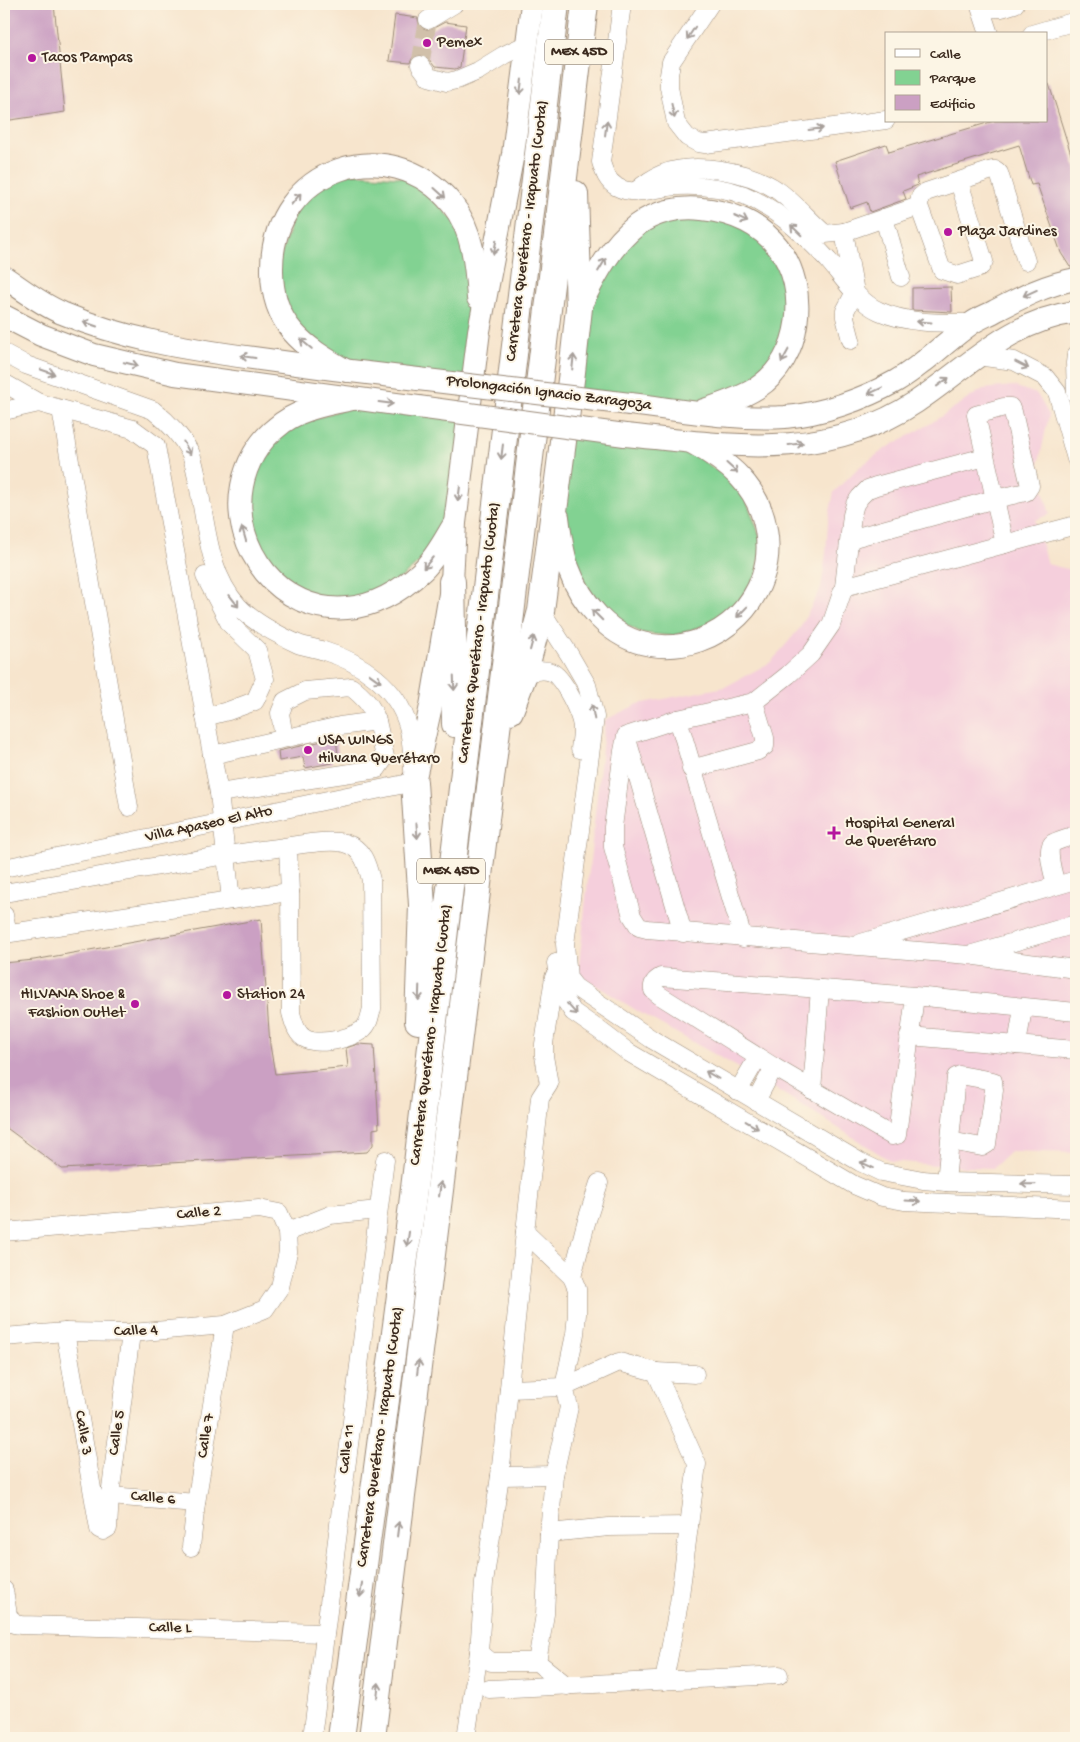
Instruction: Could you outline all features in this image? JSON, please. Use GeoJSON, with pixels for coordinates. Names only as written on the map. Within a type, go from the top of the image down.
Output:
{"type":"FeatureCollection","features":[{"type":"Feature","properties":{"kind":"highway","name":"Carretera Querétaro - Irapuato (Cuota)"},"geometry":{"type":"LineString","coordinates":[[341,1738],[412,1205],[556,4]]}},
{"type":"Feature","properties":{"kind":"highway","name":"Carretera Querétaro - Irapuato (Cuota)"},"geometry":{"type":"LineString","coordinates":[[372,1738],[585,4]]}},
{"type":"Feature","properties":{"kind":"highway"},"geometry":{"type":"LineString","coordinates":[[494,755],[524,674],[541,611],[572,372],[579,308],[573,101]]}},
{"type":"Feature","properties":{"kind":"highway"},"geometry":{"type":"LineString","coordinates":[[452,582],[458,815]]}},
{"type":"Feature","properties":{"kind":"highway"},"geometry":{"type":"LineString","coordinates":[[412,1205],[422,905],[414,782]]}},
{"type":"Feature","properties":{"kind":"main road"},"geometry":{"type":"LineString","coordinates":[[414,782],[431,706],[452,582],[455,523],[479,331],[512,154],[532,4]]}},
{"type":"Feature","properties":{"kind":"main road"},"geometry":{"type":"LineString","coordinates":[[347,371],[328,361],[303,342],[283,319],[276,306],[273,289],[272,258],[279,225],[296,197],[319,178],[349,167],[378,165],[404,170],[436,188],[453,205],[468,232],[472,246],[475,263],[479,331]]}},
{"type":"Feature","properties":{"kind":"main road"},"geometry":{"type":"LineString","coordinates":[[579,308],[600,268],[616,245],[638,224],[664,212],[696,208],[726,213],[753,225],[767,235],[786,259],[796,287],[797,321],[788,351],[780,365],[758,387],[731,400],[697,412]]}},
{"type":"Feature","properties":{"kind":"main road","name":"Prolongación Ignacio Zaragoza"},"geometry":{"type":"LineString","coordinates":[[4,277],[59,313],[139,339],[180,348],[347,371],[697,412],[756,417],[805,414],[870,394],[916,368],[972,323],[1039,289],[1076,279]]}},
{"type":"Feature","properties":{"kind":"main road","name":"Prolongación Ignacio Zaragoza"},"geometry":{"type":"LineString","coordinates":[[4,316],[40,335],[94,355],[166,372],[353,400],[691,442],[757,447],[816,441],[856,432],[915,402],[991,346],[1021,329],[1054,316],[1076,312]]}},
{"type":"Feature","properties":{"kind":"main road"},"geometry":{"type":"LineString","coordinates":[[353,400],[315,407],[289,418],[276,427],[253,456],[244,476],[241,492],[241,524],[252,556],[262,570],[286,591],[300,600],[316,606],[346,608],[363,606],[396,592],[424,569],[436,554],[455,523]]}},
{"type":"Feature","properties":{"kind":"main road"},"geometry":{"type":"LineString","coordinates":[[555,497],[562,544],[572,578],[586,603],[604,623],[634,640],[651,645],[684,644],[705,638],[735,619],[748,606],[757,593],[765,574],[769,542],[761,510],[747,483],[725,462],[691,442]]}},
{"type":"Feature","properties":{"kind":"street"},"geometry":{"type":"LineString","coordinates":[[428,20],[454,4]]}},
{"type":"Feature","properties":{"kind":"street"},"geometry":{"type":"LineString","coordinates":[[622,4],[601,162],[605,176],[617,187],[635,191],[675,186],[697,186],[720,188],[744,195],[765,205],[785,219],[827,259],[855,292],[876,310],[902,319],[925,322],[972,323]]}},
{"type":"Feature","properties":{"kind":"street"},"geometry":{"type":"LineString","coordinates":[[710,4],[671,62],[669,87],[673,112],[676,122],[687,137],[698,143],[705,144],[885,120]]}},
{"type":"Feature","properties":{"kind":"street"},"geometry":{"type":"LineString","coordinates":[[988,32],[981,6],[1002,8],[1015,4]]}},
{"type":"Feature","properties":{"kind":"street"},"geometry":{"type":"LineString","coordinates":[[1039,32],[1076,21]]}},
{"type":"Feature","properties":{"kind":"street"},"geometry":{"type":"LineString","coordinates":[[420,65],[429,78],[447,82],[478,71],[527,44]]}},
{"type":"Feature","properties":{"kind":"street"},"geometry":{"type":"LineString","coordinates":[[635,191],[648,181],[662,174],[684,169],[719,169],[747,175],[777,190],[825,234],[844,232],[920,206]]}},
{"type":"Feature","properties":{"kind":"street"},"geometry":{"type":"LineString","coordinates":[[959,182],[984,258],[981,266],[957,275],[942,270],[920,206],[920,197],[926,192],[959,182],[987,170],[996,170],[999,173],[1026,260]]}},
{"type":"Feature","properties":{"kind":"street"},"geometry":{"type":"LineString","coordinates":[[884,218],[901,277]]}},
{"type":"Feature","properties":{"kind":"street"},"geometry":{"type":"LineString","coordinates":[[844,232],[855,292],[845,311],[851,340]]}},
{"type":"Feature","properties":{"kind":"street"},"geometry":{"type":"LineString","coordinates":[[4,352],[26,365],[152,410],[169,423],[191,454],[196,471],[212,558],[217,576],[227,592],[238,606],[276,633],[299,644],[326,651],[356,665],[380,680],[400,707],[408,726],[414,782]]}},
{"type":"Feature","properties":{"kind":"street"},"geometry":{"type":"LineString","coordinates":[[1076,355],[1076,394]]}},
{"type":"Feature","properties":{"kind":"street"},"geometry":{"type":"LineString","coordinates":[[977,356],[1014,360],[1045,376],[1057,392],[1072,429],[1076,459]]}},
{"type":"Feature","properties":{"kind":"street"},"geometry":{"type":"LineString","coordinates":[[4,383],[39,403],[133,429],[156,446],[223,821],[231,900]]}},
{"type":"Feature","properties":{"kind":"street"},"geometry":{"type":"LineString","coordinates":[[4,410],[39,403]]}},
{"type":"Feature","properties":{"kind":"street"},"geometry":{"type":"LineString","coordinates":[[850,539],[995,500],[1026,492],[1030,486],[1010,407],[1004,407],[976,416],[985,457],[995,500],[1005,544]]}},
{"type":"Feature","properties":{"kind":"street"},"geometry":{"type":"LineString","coordinates":[[61,409],[129,807]]}},
{"type":"Feature","properties":{"kind":"street"},"geometry":{"type":"LineString","coordinates":[[626,736],[678,719],[754,702],[811,654],[832,625],[844,587],[852,515],[855,504],[860,496],[868,489],[985,457]]}},
{"type":"Feature","properties":{"kind":"street"},"geometry":{"type":"LineString","coordinates":[[196,471],[204,574],[230,624],[257,650],[265,679],[255,701],[205,717]]}},
{"type":"Feature","properties":{"kind":"street"},"geometry":{"type":"LineString","coordinates":[[844,587],[1076,525]]}},
{"type":"Feature","properties":{"kind":"street"},"geometry":{"type":"LineString","coordinates":[[541,611],[587,685],[595,717],[565,944],[568,978],[575,987],[653,1040],[860,1162],[881,1172],[923,1180],[946,1182],[1076,1185]]}},
{"type":"Feature","properties":{"kind":"street"},"geometry":{"type":"LineString","coordinates":[[524,674],[542,670],[552,672],[572,699],[582,727],[579,766],[556,940],[556,963],[560,994],[572,1012],[628,1052],[854,1185],[882,1197],[904,1201],[1076,1209]]}},
{"type":"Feature","properties":{"kind":"street"},"geometry":{"type":"LineString","coordinates":[[218,793],[377,769],[386,757],[373,709],[363,696],[351,687],[305,691],[285,701],[280,714],[284,738]]}},
{"type":"Feature","properties":{"kind":"street"},"geometry":{"type":"LineString","coordinates":[[691,769],[758,751],[765,746],[765,738],[754,702]]}},
{"type":"Feature","properties":{"kind":"street"},"geometry":{"type":"LineString","coordinates":[[678,719],[691,769],[743,938]]}},
{"type":"Feature","properties":{"kind":"street"},"geometry":{"type":"LineString","coordinates":[[212,755],[340,726],[377,721]]}},
{"type":"Feature","properties":{"kind":"street"},"geometry":{"type":"LineString","coordinates":[[626,736],[683,933]]}},
{"type":"Feature","properties":{"kind":"street"},"geometry":{"type":"LineString","coordinates":[[626,736],[613,827],[613,847],[632,916],[639,927],[647,930],[969,955],[1076,969]]}},
{"type":"Feature","properties":{"kind":"street","name":"Villa Apaseo El Alto"},"geometry":{"type":"LineString","coordinates":[[4,868],[414,782]]}},
{"type":"Feature","properties":{"kind":"street"},"geometry":{"type":"LineString","coordinates":[[1056,885],[1049,852],[1050,846],[1053,843],[1076,835]]}},
{"type":"Feature","properties":{"kind":"street"},"geometry":{"type":"LineString","coordinates":[[4,893],[226,855],[288,847],[329,842],[344,843],[357,849],[366,861],[372,880],[372,1008],[367,1025],[357,1033],[337,1040],[319,1042],[306,1039],[295,1028],[291,1013],[288,847]]}},
{"type":"Feature","properties":{"kind":"street"},"geometry":{"type":"LineString","coordinates":[[850,946],[1076,880]]}},
{"type":"Feature","properties":{"kind":"street"},"geometry":{"type":"LineString","coordinates":[[4,915],[6,934],[290,892]]}},
{"type":"Feature","properties":{"kind":"street"},"geometry":{"type":"LineString","coordinates":[[969,955],[1076,924]]}},
{"type":"Feature","properties":{"kind":"street"},"geometry":{"type":"LineString","coordinates":[[490,1690],[485,1657],[484,1583],[500,1476],[540,1098],[549,1084],[544,1044],[556,963],[565,944]]}},
{"type":"Feature","properties":{"kind":"street"},"geometry":{"type":"LineString","coordinates":[[915,996],[896,1136],[886,1133],[774,1067],[659,995],[653,990],[652,985],[661,977],[915,996],[1076,1012]]}},
{"type":"Feature","properties":{"kind":"street"},"geometry":{"type":"LineString","coordinates":[[812,1090],[820,989]]}},
{"type":"Feature","properties":{"kind":"street"},"geometry":{"type":"LineString","coordinates":[[1017,1045],[1023,1008]]}},
{"type":"Feature","properties":{"kind":"street"},"geometry":{"type":"LineString","coordinates":[[909,1036],[1076,1050]]}},
{"type":"Feature","properties":{"kind":"street"},"geometry":{"type":"LineString","coordinates":[[738,1091],[758,1057]]}},
{"type":"Feature","properties":{"kind":"street"},"geometry":{"type":"LineString","coordinates":[[756,1101],[774,1067]]}},
{"type":"Feature","properties":{"kind":"street"},"geometry":{"type":"LineString","coordinates":[[946,1182],[950,1142]]}},
{"type":"Feature","properties":{"kind":"street","name":"Calle 11"},"geometry":{"type":"LineString","coordinates":[[312,1738],[385,1160]]}},
{"type":"Feature","properties":{"kind":"street"},"geometry":{"type":"LineString","coordinates":[[572,1277],[599,1183]]}},
{"type":"Feature","properties":{"kind":"street","name":"Calle 2"},"geometry":{"type":"LineString","coordinates":[[4,1232],[259,1209],[279,1214],[287,1232]]}},
{"type":"Feature","properties":{"kind":"street"},"geometry":{"type":"LineString","coordinates":[[287,1232],[330,1215],[378,1210]]}},
{"type":"Feature","properties":{"kind":"street","name":"Calle 4"},"geometry":{"type":"LineString","coordinates":[[4,1337],[65,1332],[131,1333],[225,1325],[265,1309],[280,1287],[288,1252],[287,1232]]}},
{"type":"Feature","properties":{"kind":"street"},"geometry":{"type":"LineString","coordinates":[[525,1232],[560,1263],[572,1277],[577,1289],[575,1334],[564,1387],[569,1407],[554,1476],[548,1533],[545,1614],[537,1662]]}},
{"type":"Feature","properties":{"kind":"street","name":"Calle 7"},"geometry":{"type":"LineString","coordinates":[[191,1547],[196,1503],[225,1325]]}},
{"type":"Feature","properties":{"kind":"street","name":"Calle 3"},"geometry":{"type":"LineString","coordinates":[[65,1332],[99,1529],[103,1531]]}},
{"type":"Feature","properties":{"kind":"street","name":"Calle 5"},"geometry":{"type":"LineString","coordinates":[[103,1531],[108,1528],[110,1496],[131,1333]]}},
{"type":"Feature","properties":{"kind":"street"},"geometry":{"type":"LineString","coordinates":[[510,1389],[564,1387],[619,1362],[656,1372],[695,1374]]}},
{"type":"Feature","properties":{"kind":"street"},"geometry":{"type":"LineString","coordinates":[[656,1372],[697,1464],[680,1602],[664,1681]]}},
{"type":"Feature","properties":{"kind":"street"},"geometry":{"type":"LineString","coordinates":[[500,1476],[554,1476]]}},
{"type":"Feature","properties":{"kind":"street","name":"Calle 6"},"geometry":{"type":"LineString","coordinates":[[110,1496],[196,1503]]}},
{"type":"Feature","properties":{"kind":"street"},"geometry":{"type":"LineString","coordinates":[[548,1533],[609,1527],[689,1526]]}},
{"type":"Feature","properties":{"kind":"street","name":"Calle L"},"geometry":{"type":"LineString","coordinates":[[4,1590],[8,1615],[14,1624],[21,1626],[325,1633]]}},
{"type":"Feature","properties":{"kind":"street"},"geometry":{"type":"LineString","coordinates":[[485,1657],[537,1662],[567,1686]]}},
{"type":"Feature","properties":{"kind":"street"},"geometry":{"type":"LineString","coordinates":[[466,1738],[472,1694],[485,1657]]}},
{"type":"Feature","properties":{"kind":"street"},"geometry":{"type":"LineString","coordinates":[[472,1694],[490,1690],[779,1675]]}},
{"type":"Feature","properties":{"kind":"shaded area","name":"Hospital General de Querétaro"},"geometry":{"type":"Polygon","coordinates":[[[1013,386],[1037,394],[1049,415],[1037,471],[1050,514],[1035,520],[1047,564],[1075,571],[1076,576],[1076,1153],[1011,1151],[993,1168],[891,1161],[766,1083],[644,1015],[578,974],[605,720],[638,704],[725,687],[771,662],[800,628],[821,588],[828,521],[834,492],[858,468],[885,449],[928,425],[983,389],[1013,386]]]}},
{"type":"Feature","properties":{"kind":"green space"},"geometry":{"type":"Polygon","coordinates":[[[344,173],[412,178],[468,235],[474,331],[469,380],[344,364],[294,325],[279,282],[279,262],[298,201],[344,173]]]}},
{"type":"Feature","properties":{"kind":"green space"},"geometry":{"type":"Polygon","coordinates":[[[679,214],[732,220],[769,245],[791,287],[783,346],[760,379],[702,404],[577,389],[586,308],[603,272],[642,228],[679,214]]]}},
{"type":"Feature","properties":{"kind":"green space"},"geometry":{"type":"Polygon","coordinates":[[[357,404],[463,419],[452,517],[431,552],[380,596],[321,603],[267,570],[245,496],[266,443],[279,432],[357,404]]]}},
{"type":"Feature","properties":{"kind":"green space"},"geometry":{"type":"Polygon","coordinates":[[[570,437],[687,450],[741,487],[762,541],[757,575],[733,609],[711,623],[673,636],[642,633],[613,618],[601,607],[575,568],[563,501],[570,437]]]}},
{"type":"Feature","properties":{"kind":"building","name":"Tacos Pampas"},"geometry":{"type":"Polygon","coordinates":[[[4,4],[54,4],[65,112],[4,121],[4,4]]]}},
{"type":"Feature","properties":{"kind":"building","name":"Pemex"},"geometry":{"type":"Polygon","coordinates":[[[395,15],[418,18],[419,26],[428,31],[445,22],[466,25],[460,67],[455,69],[435,67],[428,58],[419,54],[413,57],[410,63],[389,61],[395,15]]]}},
{"type":"Feature","properties":{"kind":"building"},"geometry":{"type":"Polygon","coordinates":[[[1049,84],[1076,170],[1076,266],[1070,267],[1061,253],[1037,184],[1031,185],[1019,145],[916,177],[918,185],[903,191],[906,199],[870,212],[867,202],[850,208],[835,161],[886,144],[889,152],[991,122],[1048,122],[1049,84]]]}},
{"type":"Feature","properties":{"kind":"building"},"geometry":{"type":"Polygon","coordinates":[[[951,287],[952,312],[912,310],[912,288],[951,287]]]}},
{"type":"Feature","properties":{"kind":"building","name":"USA WINGS Hilvana Querétaro"},"geometry":{"type":"Polygon","coordinates":[[[336,738],[338,755],[331,756],[332,763],[305,768],[303,757],[279,761],[278,751],[336,738]]]}},
{"type":"Feature","properties":{"kind":"building","name":"HILVANA Shoe & Fashion Outlet"},"geometry":{"type":"Polygon","coordinates":[[[261,919],[270,1045],[275,1074],[348,1067],[346,1048],[358,1044],[374,1045],[379,1128],[373,1129],[373,1145],[367,1152],[62,1169],[4,1126],[4,963],[34,960],[261,919]]]}},
{"type":"Feature","properties":{"kind":"tunnel"},"geometry":{"type":"LineString","coordinates":[[420,65],[428,20]]}},
{"type":"Feature","properties":{"kind":"place","name":"Pemex"},"geometry":{"type":"Point","coordinates":[427,43]}},
{"type":"Feature","properties":{"kind":"place","name":"Tacos Pampas"},"geometry":{"type":"Point","coordinates":[32,58]}},
{"type":"Feature","properties":{"kind":"place","name":"Plaza Jardines"},"geometry":{"type":"Point","coordinates":[948,232]}},
{"type":"Feature","properties":{"kind":"place","name":"USA WINGS Hilvana Querétaro"},"geometry":{"type":"Point","coordinates":[308,750]}},
{"type":"Feature","properties":{"kind":"place","name":"Hospital General de Querétaro"},"geometry":{"type":"Point","coordinates":[834,833]}},
{"type":"Feature","properties":{"kind":"place","name":"Station 24"},"geometry":{"type":"Point","coordinates":[227,995]}},
{"type":"Feature","properties":{"kind":"place","name":"HILVANA Shoe & Fashion Outlet"},"geometry":{"type":"Point","coordinates":[135,1004]}}]}
